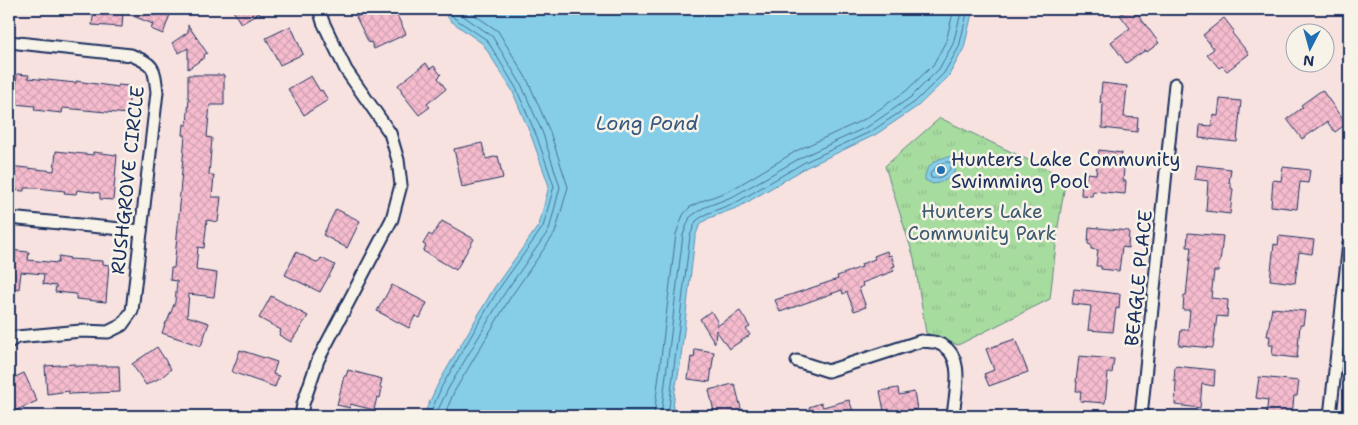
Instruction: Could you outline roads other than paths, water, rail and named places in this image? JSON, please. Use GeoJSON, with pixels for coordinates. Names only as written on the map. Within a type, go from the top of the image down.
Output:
{"type":"FeatureCollection","features":[{"type":"Feature","properties":{"kind":"street"},"geometry":{"type":"LineString","coordinates":[[301,416],[303,404],[318,360],[392,219],[401,185],[398,160],[390,133],[346,70],[323,22],[319,9]]}},
{"type":"Feature","properties":{"kind":"street","name":"RUSHGROVE CIRCLE"},"geometry":{"type":"LineString","coordinates":[[9,42],[131,54],[146,61],[155,71],[156,92],[132,311],[122,325],[108,332],[81,331],[17,337],[9,342]]}},
{"type":"Feature","properties":{"kind":"street","name":"BEAGLE PLACE"},"geometry":{"type":"LineString","coordinates":[[1141,416],[1175,84]]}},
{"type":"Feature","properties":{"kind":"street"},"geometry":{"type":"LineString","coordinates":[[9,218],[141,231]]}},
{"type":"Feature","properties":{"kind":"street"},"geometry":{"type":"LineString","coordinates":[[1330,416],[1349,243]]}},
{"type":"Feature","properties":{"kind":"street"},"geometry":{"type":"LineString","coordinates":[[797,361],[828,372],[921,341],[937,343],[949,350],[956,363],[957,376],[953,416]]}},
{"type":"Feature","properties":{"kind":"water","name":"Long Pond"},"geometry":{"type":"Polygon","coordinates":[[[441,9],[973,9],[964,48],[948,77],[918,106],[875,135],[807,167],[739,207],[709,218],[700,224],[695,237],[672,416],[423,416],[438,384],[494,288],[539,225],[549,186],[512,90],[483,44],[451,21],[441,9]]]}},
{"type":"Feature","properties":{"kind":"water","name":"Hunters Lake Community Swimming Pool"},"geometry":{"type":"Polygon","coordinates":[[[953,157],[957,164],[952,176],[942,182],[933,184],[925,180],[927,170],[933,162],[953,157]]]}},
{"type":"Feature","properties":{"kind":"place","name":"Hunters Lake Community Swimming Pool"},"geometry":{"type":"Point","coordinates":[941,170]}},
{"type":"Feature","properties":{"kind":"park label","name":"Hunters Lake Community Park"},"geometry":{"type":"Point","coordinates":[982,222]}}]}
